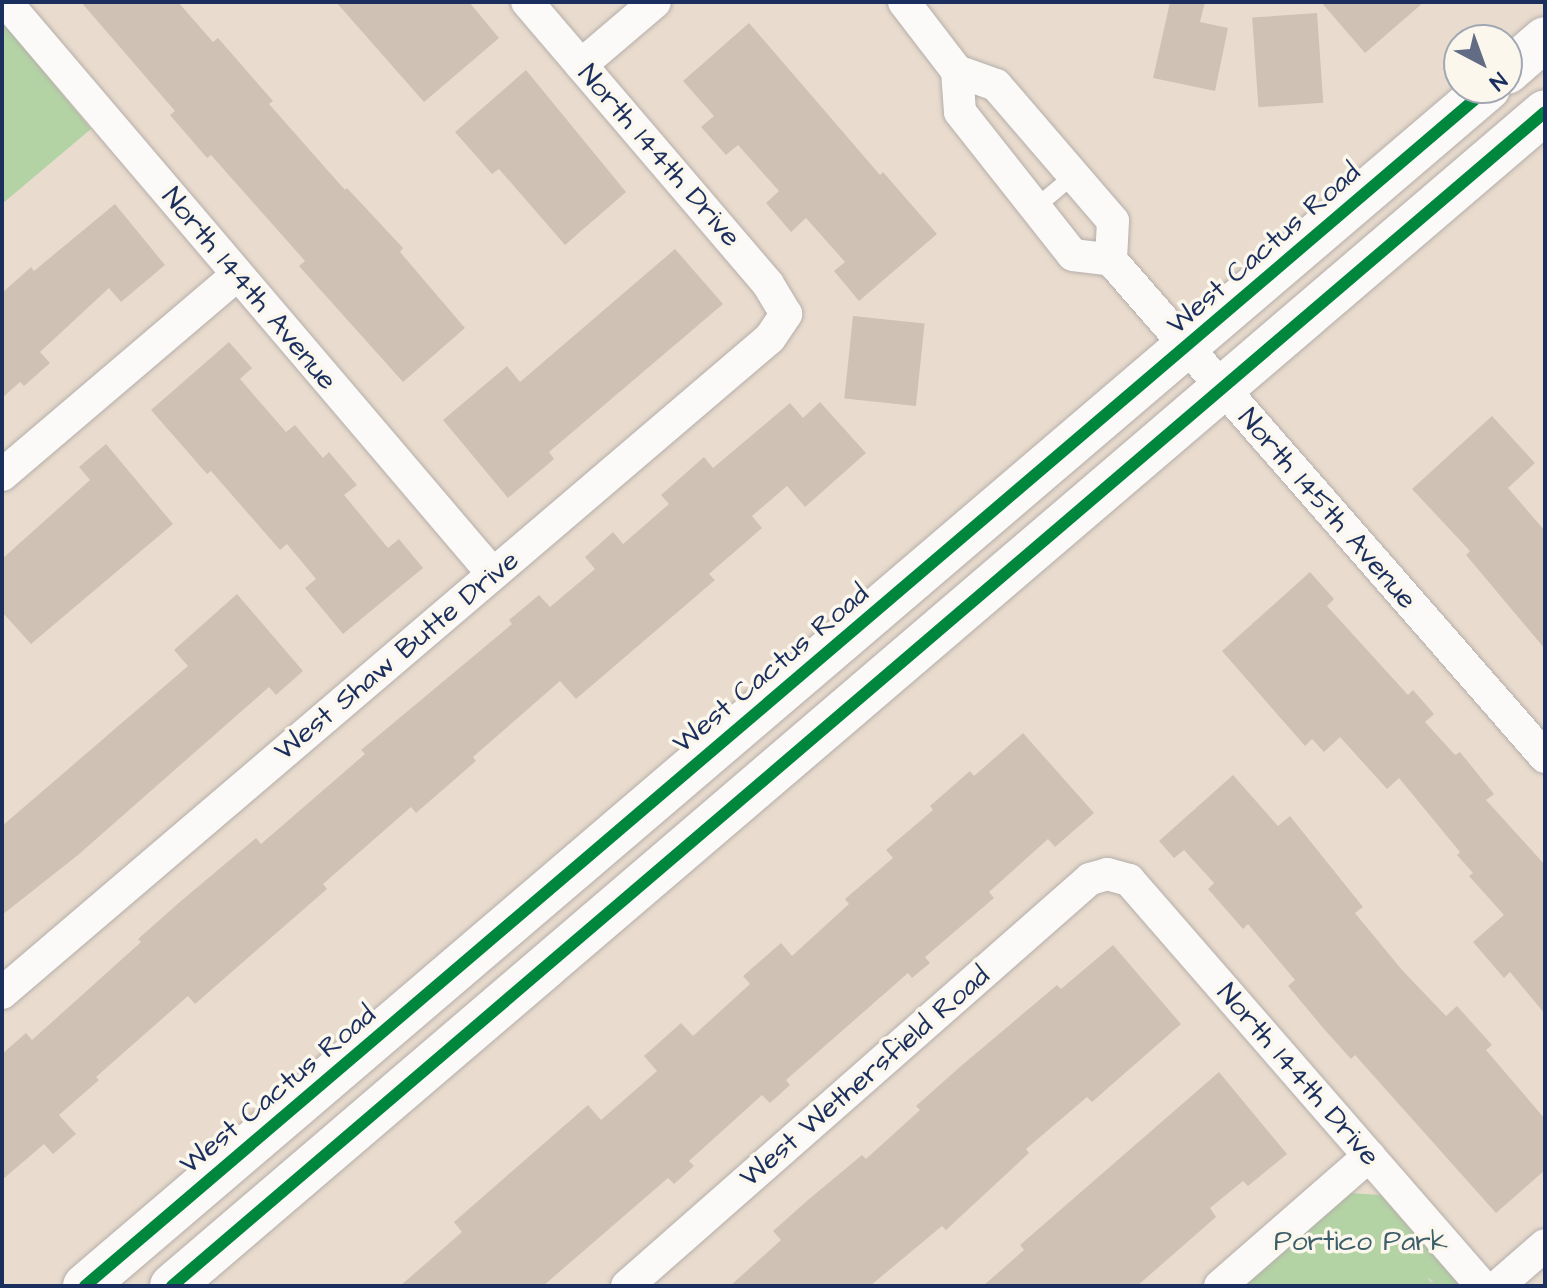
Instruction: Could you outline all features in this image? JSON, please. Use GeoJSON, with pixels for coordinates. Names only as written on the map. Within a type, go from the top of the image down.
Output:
{"type":"FeatureCollection","features":[{"type":"Feature","properties":{"kind":"main road"},"geometry":{"type":"LineString","coordinates":[[1523,58],[1545,39]]}},
{"type":"Feature","properties":{"kind":"main road","name":"West Cactus Road"},"geometry":{"type":"LineString","coordinates":[[85,1286],[1469,104]]}},
{"type":"Feature","properties":{"kind":"main road"},"geometry":{"type":"LineString","coordinates":[[172,1286],[1545,112]]}},
{"type":"Feature","properties":{"kind":"street","name":"North 144th Avenue"},"geometry":{"type":"LineString","coordinates":[[6,2],[493,574]]}},
{"type":"Feature","properties":{"kind":"street","name":"North 144th Drive"},"geometry":{"type":"LineString","coordinates":[[527,2],[768,284],[786,314]]}},
{"type":"Feature","properties":{"kind":"street"},"geometry":{"type":"LineString","coordinates":[[581,65],[655,2]]}},
{"type":"Feature","properties":{"kind":"street"},"geometry":{"type":"LineString","coordinates":[[904,2],[957,71],[996,85],[1113,221],[1111,260],[1073,255],[960,112],[957,71]]}},
{"type":"Feature","properties":{"kind":"street","name":"North 145th Avenue"},"geometry":{"type":"LineString","coordinates":[[1111,260],[1545,757]]}},
{"type":"Feature","properties":{"kind":"street"},"geometry":{"type":"LineString","coordinates":[[2,475],[237,275]]}},
{"type":"Feature","properties":{"kind":"street","name":"West Shaw Butte Drive"},"geometry":{"type":"LineString","coordinates":[[2,993],[770,338],[786,314]]}},
{"type":"Feature","properties":{"kind":"street","name":"North 144th Drive"},"geometry":{"type":"LineString","coordinates":[[1107,874],[1129,880],[1482,1286]]}},
{"type":"Feature","properties":{"kind":"street","name":"West Wethersfield Road"},"geometry":{"type":"LineString","coordinates":[[627,1286],[1090,879],[1107,874]]}},
{"type":"Feature","properties":{"kind":"street"},"geometry":{"type":"LineString","coordinates":[[1220,1286],[1369,1156]]}},
{"type":"Feature","properties":{"kind":"street"},"geometry":{"type":"LineString","coordinates":[[1498,1286],[1545,1245]]}},
{"type":"Feature","properties":{"kind":"lane"},"geometry":{"type":"LineString","coordinates":[[1035,208],[1074,175]]}},
{"type":"Feature","properties":{"kind":"path"},"geometry":{"type":"LineString","coordinates":[[1424,1286],[1434,1277]]}},
{"type":"Feature","properties":{"kind":"green space"},"geometry":{"type":"Polygon","coordinates":[[[2,21],[91,129],[2,204],[2,21]]]}},
{"type":"Feature","properties":{"kind":"green space","name":"Portico Park"},"geometry":{"type":"Polygon","coordinates":[[[1350,1193],[1381,1195],[1460,1286],[1245,1286],[1350,1193]]]}},
{"type":"Feature","properties":{"kind":"building"},"geometry":{"type":"Polygon","coordinates":[[[81,2],[178,2],[213,42],[218,38],[273,101],[269,104],[345,190],[347,188],[403,248],[400,252],[465,328],[403,382],[299,266],[305,261],[211,155],[207,158],[170,115],[175,111],[81,2]]]}},
{"type":"Feature","properties":{"kind":"building"},"geometry":{"type":"Polygon","coordinates":[[[336,2],[469,2],[499,38],[424,102],[336,2]]]}},
{"type":"Feature","properties":{"kind":"building"},"geometry":{"type":"Polygon","coordinates":[[[1170,2],[1205,2],[1200,22],[1228,28],[1215,91],[1153,78],[1170,2]]]}},
{"type":"Feature","properties":{"kind":"building"},"geometry":{"type":"Polygon","coordinates":[[[1321,2],[1424,2],[1365,53],[1321,2]]]}},
{"type":"Feature","properties":{"kind":"building"},"geometry":{"type":"Polygon","coordinates":[[[1317,13],[1323,103],[1258,107],[1252,18],[1317,13]]]}},
{"type":"Feature","properties":{"kind":"building"},"geometry":{"type":"Polygon","coordinates":[[[749,23],[880,175],[883,172],[937,234],[859,301],[834,271],[845,262],[806,218],[791,232],[766,203],[779,191],[738,145],[726,155],[701,127],[714,116],[683,81],[749,23]]]}},
{"type":"Feature","properties":{"kind":"building"},"geometry":{"type":"Polygon","coordinates":[[[526,70],[626,192],[565,245],[499,169],[492,174],[455,132],[526,70]]]}},
{"type":"Feature","properties":{"kind":"building"},"geometry":{"type":"Polygon","coordinates":[[[115,204],[165,265],[121,302],[109,288],[40,352],[50,363],[24,386],[20,382],[2,398],[2,293],[31,267],[34,271],[115,204]]]}},
{"type":"Feature","properties":{"kind":"building"},"geometry":{"type":"Polygon","coordinates":[[[675,249],[723,304],[549,452],[554,459],[508,498],[443,420],[507,366],[520,382],[675,249]]]}},
{"type":"Feature","properties":{"kind":"building"},"geometry":{"type":"Polygon","coordinates":[[[853,316],[925,324],[916,406],[844,399],[853,316]]]}},
{"type":"Feature","properties":{"kind":"building"},"geometry":{"type":"Polygon","coordinates":[[[229,342],[252,368],[240,379],[286,432],[295,425],[323,458],[329,452],[357,485],[344,495],[388,548],[399,539],[423,568],[343,634],[305,588],[316,579],[287,544],[280,550],[211,471],[207,474],[151,410],[229,342]]]}},
{"type":"Feature","properties":{"kind":"building"},"geometry":{"type":"Polygon","coordinates":[[[820,402],[866,453],[805,507],[787,486],[752,516],[762,528],[709,574],[715,580],[576,699],[560,681],[473,757],[476,761],[416,813],[411,807],[323,884],[327,889],[195,1004],[188,996],[96,1077],[99,1080],[59,1115],[76,1134],[53,1154],[44,1144],[2,1180],[2,1054],[26,1033],[32,1040],[141,942],[138,939],[181,901],[256,838],[261,844],[365,754],[361,750],[512,624],[509,620],[539,595],[550,607],[595,569],[585,557],[613,532],[623,544],[669,504],[661,495],[704,457],[713,468],[790,403],[803,418],[820,402]]]}},
{"type":"Feature","properties":{"kind":"building"},"geometry":{"type":"Polygon","coordinates":[[[1492,416],[1535,463],[1508,488],[1545,531],[1545,649],[1466,555],[1470,551],[1412,489],[1492,416]]]}},
{"type":"Feature","properties":{"kind":"building"},"geometry":{"type":"Polygon","coordinates":[[[106,444],[173,524],[31,644],[2,612],[2,559],[90,480],[79,467],[106,444]]]}},
{"type":"Feature","properties":{"kind":"building"},"geometry":{"type":"Polygon","coordinates":[[[1310,572],[1334,599],[1327,606],[1408,695],[1413,690],[1434,714],[1425,722],[1455,755],[1460,752],[1494,794],[1486,800],[1545,865],[1545,1014],[1510,972],[1504,978],[1473,942],[1504,915],[1469,876],[1473,873],[1457,855],[1460,852],[1399,778],[1387,789],[1340,737],[1324,752],[1312,739],[1305,746],[1222,651],[1310,572]]]}},
{"type":"Feature","properties":{"kind":"building"},"geometry":{"type":"Polygon","coordinates":[[[237,594],[303,671],[276,695],[269,687],[78,855],[2,915],[2,826],[188,666],[174,650],[237,594]]]}},
{"type":"Feature","properties":{"kind":"building"},"geometry":{"type":"Polygon","coordinates":[[[1023,733],[1094,813],[1055,847],[1048,839],[989,892],[994,898],[925,957],[930,963],[912,978],[908,973],[786,1080],[790,1085],[770,1103],[762,1095],[689,1161],[694,1166],[674,1184],[668,1178],[543,1286],[400,1286],[462,1232],[454,1222],[588,1105],[601,1120],[657,1071],[644,1056],[681,1023],[693,1036],[750,984],[743,976],[781,943],[792,956],[849,904],[845,899],[893,858],[886,850],[933,810],[930,806],[970,771],[974,776],[1023,733]]]}},
{"type":"Feature","properties":{"kind":"building"},"geometry":{"type":"Polygon","coordinates":[[[1233,775],[1278,826],[1290,816],[1363,907],[1355,913],[1402,970],[1446,1016],[1457,1006],[1492,1045],[1486,1050],[1545,1119],[1545,1170],[1496,1213],[1355,1055],[1351,1059],[1324,1029],[1288,986],[1295,980],[1248,924],[1243,929],[1208,889],[1214,883],[1184,850],[1174,858],[1159,841],[1233,775]]]}},
{"type":"Feature","properties":{"kind":"building"},"geometry":{"type":"Polygon","coordinates":[[[1113,945],[1181,1024],[1092,1102],[1087,1097],[1026,1149],[1029,1153],[946,1230],[942,1226],[870,1286],[730,1286],[781,1240],[773,1231],[862,1155],[866,1159],[920,1110],[916,1106],[1057,985],[1061,989],[1113,945]]]}},
{"type":"Feature","properties":{"kind":"building"},"geometry":{"type":"Polygon","coordinates":[[[1219,1072],[1287,1154],[1248,1186],[1243,1181],[1210,1208],[1216,1217],[1137,1286],[983,1286],[1024,1250],[1020,1245],[1219,1072]]]}},
{"type":"Feature","properties":{"kind":"cycle path"},"geometry":{"type":"LineString","coordinates":[[85,1286],[1469,104]]}},
{"type":"Feature","properties":{"kind":"cycle path"},"geometry":{"type":"LineString","coordinates":[[172,1286],[1545,112]]}}]}
